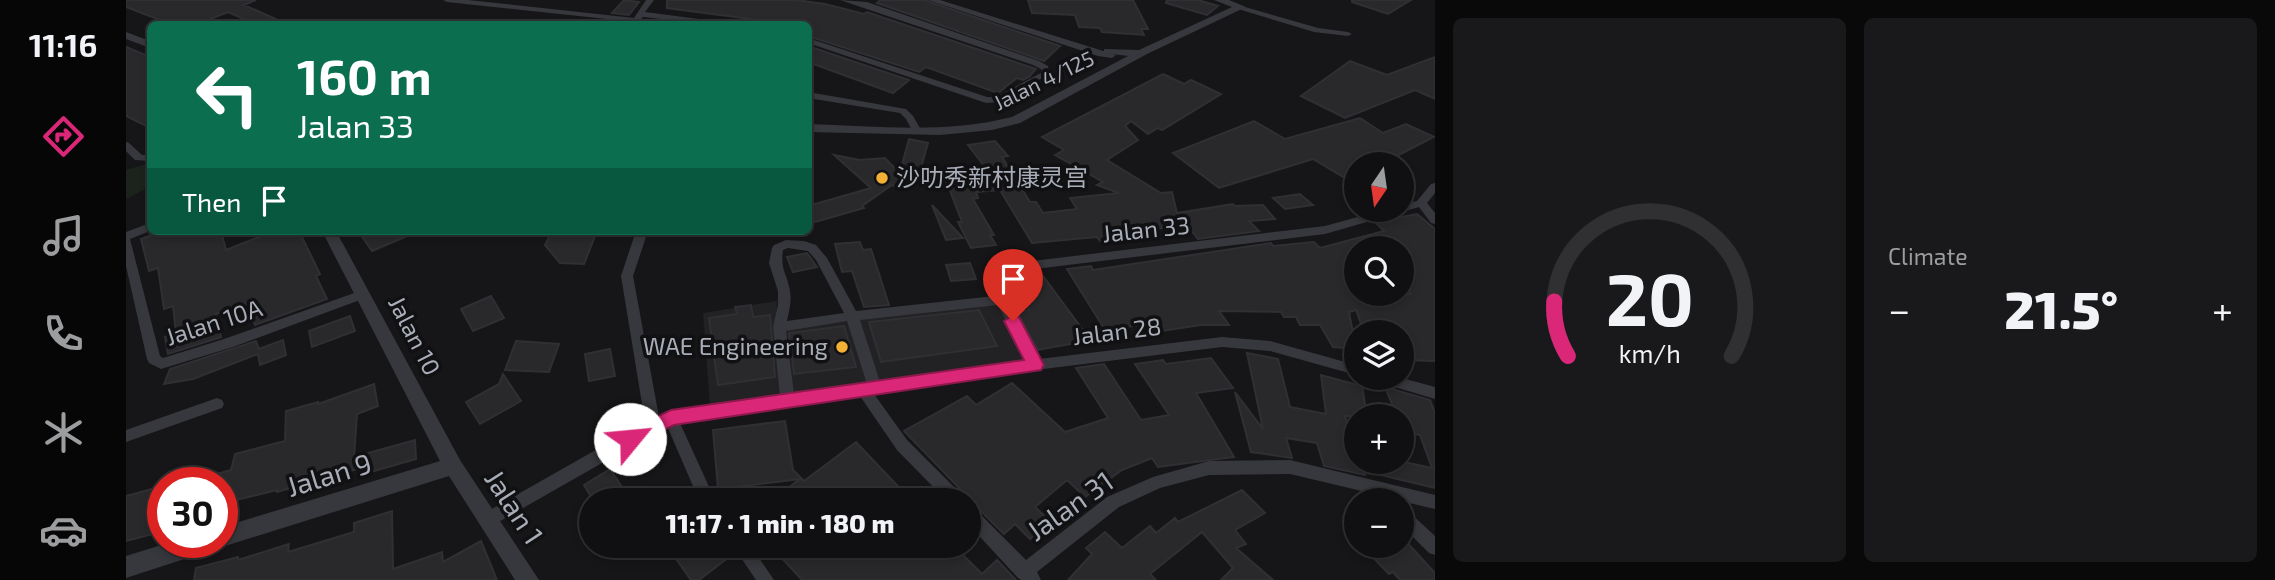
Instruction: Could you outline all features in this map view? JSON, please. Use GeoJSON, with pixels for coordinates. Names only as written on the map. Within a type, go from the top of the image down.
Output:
{"type":"FeatureCollection","features":[{"type":"Feature","properties":{"kind":"street"},"geometry":{"type":"LineString","coordinates":[[447,0],[670,21]]}},
{"type":"Feature","properties":{"kind":"street"},"geometry":{"type":"LineString","coordinates":[[636,19],[650,0]]}},
{"type":"Feature","properties":{"kind":"street"},"geometry":{"type":"LineString","coordinates":[[812,41],[978,99],[998,100],[1045,74],[1045,68],[944,31],[844,0]]}},
{"type":"Feature","properties":{"kind":"street"},"geometry":{"type":"LineString","coordinates":[[932,0],[1107,54],[1143,52]]}},
{"type":"Feature","properties":{"kind":"street"},"geometry":{"type":"LineString","coordinates":[[957,0],[1127,61]]}},
{"type":"Feature","properties":{"kind":"street"},"geometry":{"type":"LineString","coordinates":[[1219,0],[1317,30],[1348,34]]}},
{"type":"Feature","properties":{"kind":"street","name":"Jalan 4/125"},"geometry":{"type":"LineString","coordinates":[[812,128],[916,130],[995,127],[1016,120],[1143,52],[1241,7]]}},
{"type":"Feature","properties":{"kind":"street"},"geometry":{"type":"LineString","coordinates":[[126,35],[147,44]]}},
{"type":"Feature","properties":{"kind":"street"},"geometry":{"type":"LineString","coordinates":[[1107,54],[1108,71]]}},
{"type":"Feature","properties":{"kind":"street"},"geometry":{"type":"LineString","coordinates":[[812,96],[903,111],[916,130]]}},
{"type":"Feature","properties":{"kind":"street"},"geometry":{"type":"LineString","coordinates":[[126,145],[139,158],[147,158]]}},
{"type":"Feature","properties":{"kind":"street"},"geometry":{"type":"LineString","coordinates":[[1414,205],[1422,203],[1435,186]]}},
{"type":"Feature","properties":{"kind":"street"},"geometry":{"type":"LineString","coordinates":[[1422,203],[1435,220]]}},
{"type":"Feature","properties":{"kind":"street","name":"Jalan 33"},"geometry":{"type":"LineString","coordinates":[[1002,300],[997,279],[1007,268],[1325,230],[1353,222]]}},
{"type":"Feature","properties":{"kind":"street"},"geometry":{"type":"LineString","coordinates":[[126,239],[147,228]]}},
{"type":"Feature","properties":{"kind":"street","name":"Jalan 10"},"geometry":{"type":"LineString","coordinates":[[331,235],[365,294],[453,466]]}},
{"type":"Feature","properties":{"kind":"street"},"geometry":{"type":"LineString","coordinates":[[641,235],[626,276],[653,425]]}},
{"type":"Feature","properties":{"kind":"street","name":"Jalan 10A"},"geometry":{"type":"LineString","coordinates":[[126,239],[155,359],[161,364],[365,294]]}},
{"type":"Feature","properties":{"kind":"street"},"geometry":{"type":"LineString","coordinates":[[788,401],[779,327],[784,304],[775,253],[786,244],[804,245],[817,252],[852,316],[869,389],[902,445],[944,488]]}},
{"type":"Feature","properties":{"kind":"street"},"geometry":{"type":"LineString","coordinates":[[779,327],[852,316],[1002,300],[1035,365]]}},
{"type":"Feature","properties":{"kind":"street","name":"Jalan 28"},"geometry":{"type":"LineString","coordinates":[[489,519],[653,425],[671,418],[1035,365],[1240,341],[1270,346],[1344,367]]}},
{"type":"Feature","properties":{"kind":"street"},"geometry":{"type":"LineString","coordinates":[[1414,387],[1435,393]]}},
{"type":"Feature","properties":{"kind":"street"},"geometry":{"type":"LineString","coordinates":[[126,436],[217,404]]}},
{"type":"Feature","properties":{"kind":"street"},"geometry":{"type":"LineString","coordinates":[[671,418],[702,488]]}},
{"type":"Feature","properties":{"kind":"street","name":"Jalan 1"},"geometry":{"type":"LineString","coordinates":[[453,466],[528,580]]}},
{"type":"Feature","properties":{"kind":"street","name":"Jalan 9"},"geometry":{"type":"LineString","coordinates":[[238,532],[453,466]]}},
{"type":"Feature","properties":{"kind":"street","name":"Jalan 31"},"geometry":{"type":"LineString","coordinates":[[1029,576],[1113,502],[1158,482],[1209,468],[1290,467],[1435,502]]}},
{"type":"Feature","properties":{"kind":"street"},"geometry":{"type":"LineString","coordinates":[[1367,484],[1372,488]]}},
{"type":"Feature","properties":{"kind":"street"},"geometry":{"type":"LineString","coordinates":[[981,526],[1029,576]]}},
{"type":"Feature","properties":{"kind":"street"},"geometry":{"type":"LineString","coordinates":[[1414,527],[1435,547]]}},
{"type":"Feature","properties":{"kind":"street"},"geometry":{"type":"LineString","coordinates":[[126,567],[155,558]]}},
{"type":"Feature","properties":{"kind":"street"},"geometry":{"type":"LineString","coordinates":[[750,558],[766,580]]}},
{"type":"Feature","properties":{"kind":"shaded area"},"geometry":{"type":"Polygon","coordinates":[[[147,164],[147,190],[126,199],[126,170],[147,164]]]}},
{"type":"Feature","properties":{"kind":"shaded area"},"geometry":{"type":"Polygon","coordinates":[[[777,301],[776,330],[858,318],[999,304],[1027,361],[710,406],[703,313],[777,301]]]}},
{"type":"Feature","properties":{"kind":"building"},"geometry":{"type":"Polygon","coordinates":[[[126,0],[256,0],[244,5],[280,21],[248,21],[228,12],[206,21],[162,21],[126,7],[126,0]]]}},
{"type":"Feature","properties":{"kind":"building"},"geometry":{"type":"Polygon","coordinates":[[[624,0],[639,2],[629,15],[612,13],[624,0]]]}},
{"type":"Feature","properties":{"kind":"building"},"geometry":{"type":"Polygon","coordinates":[[[667,0],[796,0],[825,4],[864,14],[867,12],[1036,69],[1029,77],[1023,80],[1017,78],[998,93],[926,67],[919,72],[812,37],[812,21],[765,21],[667,8],[667,0]]]}},
{"type":"Feature","properties":{"kind":"building"},"geometry":{"type":"Polygon","coordinates":[[[880,0],[924,0],[1060,46],[1044,61],[877,3],[880,0]]]}},
{"type":"Feature","properties":{"kind":"building"},"geometry":{"type":"Polygon","coordinates":[[[1028,0],[1133,0],[1148,29],[1141,29],[1144,35],[1102,32],[1100,28],[1079,27],[1075,15],[1032,13],[1028,0]]]}},
{"type":"Feature","properties":{"kind":"building"},"geometry":{"type":"Polygon","coordinates":[[[1167,0],[1198,0],[1218,6],[1207,15],[1166,3],[1167,0]]]}},
{"type":"Feature","properties":{"kind":"building"},"geometry":{"type":"Polygon","coordinates":[[[1352,0],[1411,0],[1388,14],[1352,0]]]}},
{"type":"Feature","properties":{"kind":"building"},"geometry":{"type":"Polygon","coordinates":[[[126,47],[147,56],[147,126],[126,116],[126,47]]]}},
{"type":"Feature","properties":{"kind":"building"},"geometry":{"type":"Polygon","coordinates":[[[812,47],[909,80],[893,93],[812,63],[812,47]]]}},
{"type":"Feature","properties":{"kind":"building"},"geometry":{"type":"Polygon","coordinates":[[[1435,57],[1435,99],[1415,90],[1345,118],[1301,96],[1350,61],[1387,75],[1435,57]]]}},
{"type":"Feature","properties":{"kind":"building"},"geometry":{"type":"Polygon","coordinates":[[[1163,74],[1184,84],[1191,80],[1221,94],[1162,130],[1158,128],[1148,134],[1131,121],[1125,126],[1138,140],[1107,160],[1161,193],[1172,192],[1177,213],[1233,204],[1263,205],[1275,219],[1249,221],[1259,231],[1198,239],[1187,225],[1123,233],[1127,238],[1100,241],[1097,237],[1032,243],[1000,190],[976,192],[978,198],[973,199],[994,235],[990,235],[996,245],[971,248],[958,222],[962,222],[947,183],[939,184],[934,172],[985,167],[968,145],[995,141],[1008,156],[1002,157],[1030,202],[1036,202],[1043,213],[1077,209],[1070,198],[1119,193],[1097,185],[1103,182],[1055,155],[1064,150],[1042,137],[1163,74]]]}},
{"type":"Feature","properties":{"kind":"building"},"geometry":{"type":"Polygon","coordinates":[[[1360,118],[1383,133],[1406,124],[1434,137],[1405,152],[1344,152],[1344,177],[1313,159],[1219,188],[1173,153],[1254,121],[1285,139],[1360,118]]]}},
{"type":"Feature","properties":{"kind":"building"},"geometry":{"type":"Polygon","coordinates":[[[909,139],[928,143],[921,168],[900,172],[909,139]]]}},
{"type":"Feature","properties":{"kind":"building"},"geometry":{"type":"Polygon","coordinates":[[[834,155],[860,160],[885,158],[910,184],[898,188],[892,185],[862,206],[864,208],[812,223],[812,205],[871,188],[834,155]]]}},
{"type":"Feature","properties":{"kind":"building"},"geometry":{"type":"Polygon","coordinates":[[[1300,194],[1313,205],[1285,209],[1273,198],[1300,194]]]}},
{"type":"Feature","properties":{"kind":"building"},"geometry":{"type":"Polygon","coordinates":[[[932,205],[963,238],[946,240],[932,205]]]}},
{"type":"Feature","properties":{"kind":"building"},"geometry":{"type":"Polygon","coordinates":[[[1417,214],[1435,229],[1435,361],[1414,360],[1414,320],[1360,320],[1356,310],[1349,312],[1351,320],[1344,320],[1344,348],[1333,347],[1320,325],[1300,325],[1296,317],[1284,317],[1281,312],[1219,311],[1229,325],[1201,325],[1155,332],[1149,324],[1105,330],[1067,269],[1091,266],[1093,270],[1271,243],[1273,246],[1314,242],[1320,248],[1344,242],[1344,306],[1414,306],[1414,236],[1365,236],[1384,231],[1375,222],[1414,222],[1414,215],[1417,214]]]}},
{"type":"Feature","properties":{"kind":"building"},"geometry":{"type":"Polygon","coordinates":[[[152,235],[222,235],[226,250],[264,235],[301,235],[320,274],[316,276],[327,299],[255,325],[245,303],[216,314],[221,337],[168,354],[165,337],[176,333],[173,306],[164,309],[158,268],[149,271],[141,239],[152,235]]]}},
{"type":"Feature","properties":{"kind":"building"},"geometry":{"type":"Polygon","coordinates":[[[361,235],[410,235],[372,251],[361,235]]]}},
{"type":"Feature","properties":{"kind":"building"},"geometry":{"type":"Polygon","coordinates":[[[550,235],[595,235],[584,264],[560,263],[545,245],[550,235]]]}},
{"type":"Feature","properties":{"kind":"building"},"geometry":{"type":"Polygon","coordinates":[[[860,242],[863,250],[871,249],[889,305],[864,307],[852,271],[842,272],[835,244],[860,242]]]}},
{"type":"Feature","properties":{"kind":"building"},"geometry":{"type":"Polygon","coordinates":[[[807,253],[817,267],[793,272],[787,257],[807,253]]]}},
{"type":"Feature","properties":{"kind":"building"},"geometry":{"type":"Polygon","coordinates":[[[970,263],[976,279],[951,281],[946,265],[970,263]]]}},
{"type":"Feature","properties":{"kind":"building"},"geometry":{"type":"Polygon","coordinates":[[[1041,273],[1085,333],[1081,334],[1086,341],[1038,350],[1017,312],[1029,310],[1009,279],[1041,273]]]}},
{"type":"Feature","properties":{"kind":"building"},"geometry":{"type":"Polygon","coordinates":[[[491,296],[504,318],[473,331],[461,309],[491,296]]]}},
{"type":"Feature","properties":{"kind":"building"},"geometry":{"type":"Polygon","coordinates":[[[751,305],[753,317],[770,315],[775,377],[718,385],[709,318],[737,314],[735,307],[751,305]]]}},
{"type":"Feature","properties":{"kind":"building"},"geometry":{"type":"Polygon","coordinates":[[[979,310],[997,346],[881,362],[869,322],[979,310]]]}},
{"type":"Feature","properties":{"kind":"building"},"geometry":{"type":"Polygon","coordinates":[[[350,316],[355,331],[312,347],[309,331],[350,316]]]}},
{"type":"Feature","properties":{"kind":"building"},"geometry":{"type":"Polygon","coordinates":[[[844,326],[856,367],[794,374],[789,333],[844,326]]]}},
{"type":"Feature","properties":{"kind":"building"},"geometry":{"type":"Polygon","coordinates":[[[283,340],[286,355],[260,365],[258,354],[193,379],[164,384],[170,369],[256,341],[259,349],[283,340]]]}},
{"type":"Feature","properties":{"kind":"building"},"geometry":{"type":"Polygon","coordinates":[[[516,341],[559,344],[549,372],[505,370],[516,341]]]}},
{"type":"Feature","properties":{"kind":"building"},"geometry":{"type":"Polygon","coordinates":[[[610,349],[615,376],[589,381],[585,354],[610,349]]]}},
{"type":"Feature","properties":{"kind":"building"},"geometry":{"type":"Polygon","coordinates":[[[1247,353],[1278,359],[1290,407],[1326,414],[1321,375],[1344,381],[1344,390],[1363,390],[1365,404],[1344,404],[1344,470],[1324,466],[1317,443],[1286,438],[1292,458],[1251,452],[1235,392],[1263,429],[1247,353]]]}},
{"type":"Feature","properties":{"kind":"building"},"geometry":{"type":"Polygon","coordinates":[[[1211,358],[1233,388],[1196,393],[1234,457],[1158,467],[1152,458],[1122,470],[1085,497],[1067,480],[1035,507],[1050,521],[1030,539],[1015,524],[1004,534],[981,511],[981,488],[959,488],[904,431],[967,396],[976,405],[1012,383],[1065,432],[1108,418],[1076,368],[1104,364],[1141,420],[1169,415],[1135,364],[1163,360],[1166,364],[1211,358]]]}},
{"type":"Feature","properties":{"kind":"building"},"geometry":{"type":"Polygon","coordinates":[[[503,374],[521,401],[480,424],[466,402],[499,384],[503,374]]]}},
{"type":"Feature","properties":{"kind":"building"},"geometry":{"type":"Polygon","coordinates":[[[374,384],[378,406],[357,414],[354,457],[415,440],[416,459],[364,474],[364,467],[277,492],[238,500],[238,467],[232,467],[235,454],[285,441],[286,411],[318,404],[374,384]]]}},
{"type":"Feature","properties":{"kind":"building"},"geometry":{"type":"Polygon","coordinates":[[[1386,390],[1430,400],[1435,413],[1435,488],[1377,474],[1414,474],[1414,464],[1432,468],[1420,435],[1414,434],[1414,404],[1392,404],[1386,390]]]}},
{"type":"Feature","properties":{"kind":"building"},"geometry":{"type":"Polygon","coordinates":[[[785,421],[793,470],[804,481],[856,442],[900,488],[788,488],[800,479],[718,488],[713,430],[785,421]]]}},
{"type":"Feature","properties":{"kind":"building"},"geometry":{"type":"Polygon","coordinates":[[[610,469],[623,488],[586,488],[584,485],[610,469]]]}},
{"type":"Feature","properties":{"kind":"building"},"geometry":{"type":"Polygon","coordinates":[[[147,490],[147,536],[126,541],[126,496],[147,490]]]}},
{"type":"Feature","properties":{"kind":"building"},"geometry":{"type":"Polygon","coordinates":[[[1242,490],[1265,513],[1235,530],[1246,544],[1236,548],[1273,580],[1221,580],[1233,568],[1202,532],[1150,574],[1156,580],[1068,580],[1092,554],[1086,548],[1105,532],[1122,548],[1150,526],[1156,533],[1175,518],[1178,522],[1242,490]]]}},
{"type":"Feature","properties":{"kind":"building"},"geometry":{"type":"Polygon","coordinates":[[[392,511],[393,569],[442,552],[443,562],[481,541],[497,580],[194,580],[196,568],[234,558],[238,560],[289,544],[288,552],[354,532],[354,523],[392,511]]]}},
{"type":"Feature","properties":{"kind":"building"},"geometry":{"type":"Polygon","coordinates":[[[1414,550],[1435,573],[1435,580],[1400,580],[1393,572],[1389,574],[1374,558],[1414,558],[1414,550]]]}},
{"type":"Feature","properties":{"kind":"building"},"geometry":{"type":"Polygon","coordinates":[[[675,558],[728,558],[699,580],[691,580],[675,558]]]}},
{"type":"Feature","properties":{"kind":"building"},"geometry":{"type":"Polygon","coordinates":[[[782,558],[966,558],[982,574],[997,560],[1016,580],[802,580],[782,558]]]}},
{"type":"Feature","properties":{"kind":"place","name":"沙叻秀新村康灵宫"},"geometry":{"type":"Point","coordinates":[882,178]}},
{"type":"Feature","properties":{"kind":"place","name":"WAE Engineering"},"geometry":{"type":"Point","coordinates":[842,347]}},
{"type":"Feature","properties":{"kind":"route"},"geometry":{"type":"LineString","coordinates":[[630,439],[671,418],[1035,365],[1013,321]]}}]}
